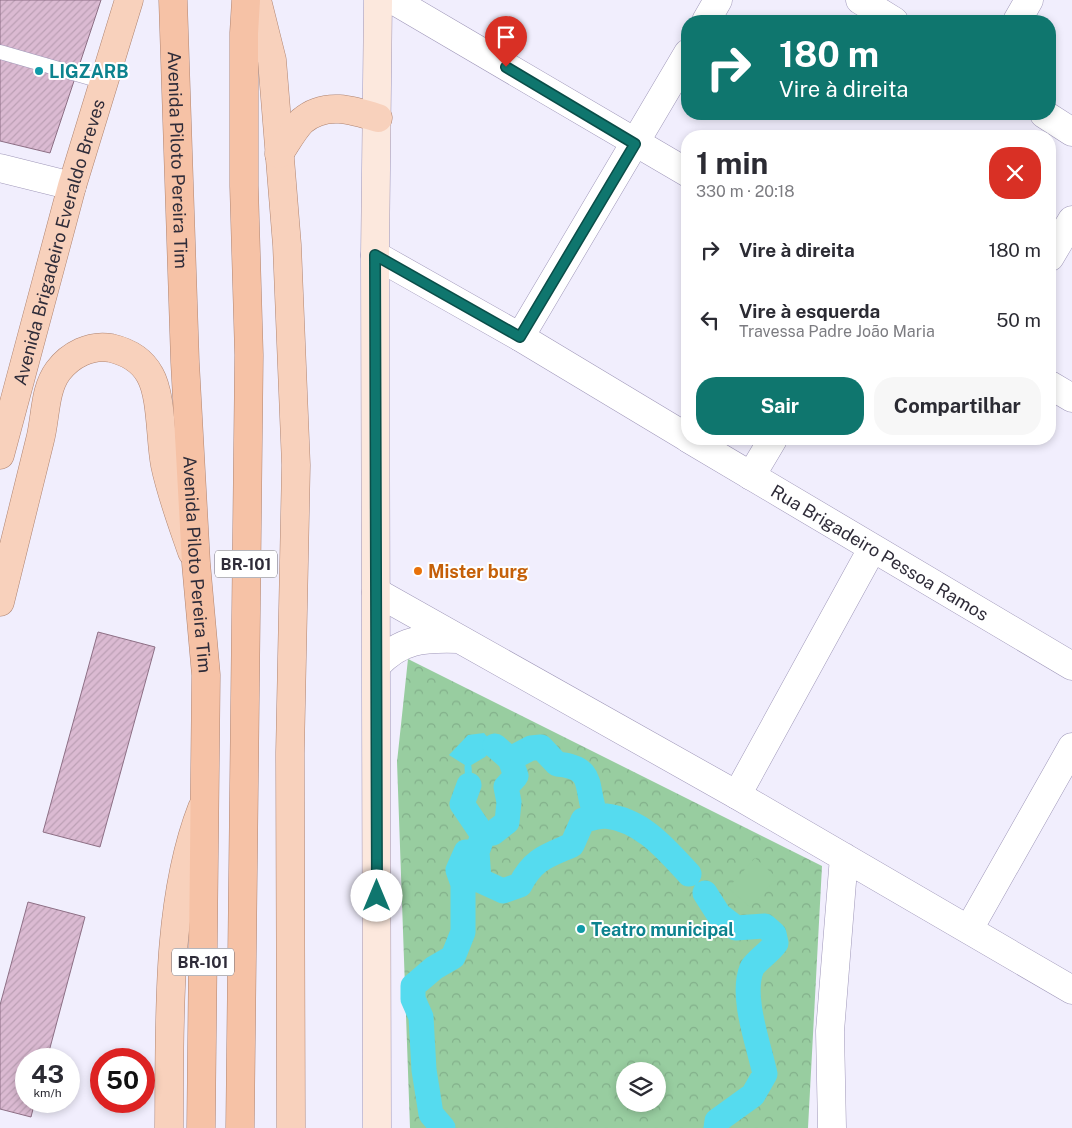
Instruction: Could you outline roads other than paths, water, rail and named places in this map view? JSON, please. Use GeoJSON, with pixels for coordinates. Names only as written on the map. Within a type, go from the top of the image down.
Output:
{"type":"FeatureCollection","features":[{"type":"Feature","properties":{"kind":"highway","name":"Avenida Piloto Pereira Tim"},"geometry":{"type":"LineString","coordinates":[[173,0],[185,362],[196,563],[206,675],[201,1128]]}},
{"type":"Feature","properties":{"kind":"highway","name":"BR-101"},"geometry":{"type":"LineString","coordinates":[[240,1128],[249,355],[244,186],[244,33],[246,0]]}},
{"type":"Feature","properties":{"kind":"main road","name":"Avenida Brigadeiro Everaldo Breves"},"geometry":{"type":"LineString","coordinates":[[0,455],[72,186],[129,0]]}},
{"type":"Feature","properties":{"kind":"main road"},"geometry":{"type":"LineString","coordinates":[[256,0],[272,60],[287,245],[296,465],[290,753],[291,1128]]}},
{"type":"Feature","properties":{"kind":"main road"},"geometry":{"type":"LineString","coordinates":[[377,1128],[375,255],[378,0]]}},
{"type":"Feature","properties":{"kind":"main road"},"geometry":{"type":"LineString","coordinates":[[279,154],[302,121],[323,110],[349,108],[378,118]]}},
{"type":"Feature","properties":{"kind":"main road","name":"Avenida Brigadeiro Everaldo Breves"},"geometry":{"type":"LineString","coordinates":[[0,602],[41,437],[51,383],[58,370],[71,358],[87,349],[106,347],[120,350],[140,361],[151,376],[157,396],[165,466],[196,563]]}},
{"type":"Feature","properties":{"kind":"main road"},"geometry":{"type":"LineString","coordinates":[[169,1128],[173,952],[185,867],[194,829],[206,797]]}},
{"type":"Feature","properties":{"kind":"street"},"geometry":{"type":"LineString","coordinates":[[393,0],[635,144],[681,169]]}},
{"type":"Feature","properties":{"kind":"street"},"geometry":{"type":"LineString","coordinates":[[709,15],[718,0]]}},
{"type":"Feature","properties":{"kind":"street"},"geometry":{"type":"LineString","coordinates":[[860,0],[884,15]]}},
{"type":"Feature","properties":{"kind":"street"},"geometry":{"type":"LineString","coordinates":[[1020,15],[1029,0]]}},
{"type":"Feature","properties":{"kind":"street"},"geometry":{"type":"LineString","coordinates":[[520,337],[681,65]]}},
{"type":"Feature","properties":{"kind":"street"},"geometry":{"type":"LineString","coordinates":[[1053,120],[1072,132]]}},
{"type":"Feature","properties":{"kind":"street"},"geometry":{"type":"LineString","coordinates":[[0,168],[72,186]]}},
{"type":"Feature","properties":{"kind":"street"},"geometry":{"type":"LineString","coordinates":[[1056,246],[1072,220]]}},
{"type":"Feature","properties":{"kind":"street","name":"Rua Brigadeiro Pessoa Ramos"},"geometry":{"type":"LineString","coordinates":[[375,255],[520,337],[681,434]]}},
{"type":"Feature","properties":{"kind":"street"},"geometry":{"type":"LineString","coordinates":[[1056,389],[1072,398]]}},
{"type":"Feature","properties":{"kind":"street","name":"Rua Brigadeiro Pessoa Ramos"},"geometry":{"type":"LineString","coordinates":[[700,445],[1072,666]]}},
{"type":"Feature","properties":{"kind":"street"},"geometry":{"type":"LineString","coordinates":[[751,476],[769,445]]}},
{"type":"Feature","properties":{"kind":"street"},"geometry":{"type":"LineString","coordinates":[[737,795],[872,549]]}},
{"type":"Feature","properties":{"kind":"street"},"geometry":{"type":"LineString","coordinates":[[376,592],[737,795],[1072,990]]}},
{"type":"Feature","properties":{"kind":"street"},"geometry":{"type":"LineString","coordinates":[[376,665],[391,650],[412,641],[439,638],[459,639]]}},
{"type":"Feature","properties":{"kind":"street"},"geometry":{"type":"LineString","coordinates":[[969,929],[1072,748]]}},
{"type":"Feature","properties":{"kind":"street"},"geometry":{"type":"LineString","coordinates":[[832,1128],[830,1031],[844,857]]}},
{"type":"Feature","properties":{"kind":"lane"},"geometry":{"type":"LineString","coordinates":[[0,52],[104,82]]}},
{"type":"Feature","properties":{"kind":"water"},"geometry":{"type":"Polygon","coordinates":[[[484,733],[495,746],[485,757],[468,767],[449,755],[468,735],[484,733]]]}},
{"type":"Feature","properties":{"kind":"waterway"},"geometry":{"type":"LineString","coordinates":[[483,835],[493,833],[507,822],[509,802],[506,787],[516,776],[510,759],[495,746]]}},
{"type":"Feature","properties":{"kind":"waterway"},"geometry":{"type":"LineString","coordinates":[[510,759],[531,748],[541,747],[557,764],[579,770],[587,782],[597,817]]}},
{"type":"Feature","properties":{"kind":"waterway"},"geometry":{"type":"LineString","coordinates":[[468,767],[469,785]]}},
{"type":"Feature","properties":{"kind":"waterway"},"geometry":{"type":"LineString","coordinates":[[469,785],[462,804],[483,835],[477,852],[479,880],[503,891],[520,885],[530,869],[542,859],[572,845],[583,820],[603,816],[631,823],[642,830],[662,846],[689,874]]}},
{"type":"Feature","properties":{"kind":"waterway"},"geometry":{"type":"LineString","coordinates":[[443,1128],[431,1114],[424,1070],[421,1017],[413,999],[413,986],[434,968],[453,957],[463,932],[463,884],[458,870],[466,852],[477,852]]}},
{"type":"Feature","properties":{"kind":"waterway"},"geometry":{"type":"LineString","coordinates":[[705,893],[719,915],[736,928],[765,926],[774,934],[776,943],[754,965],[749,979],[749,1006],[765,1074],[753,1095],[717,1121],[716,1128]]}},
{"type":"Feature","properties":{"kind":"place","name":"LIGZARB"},"geometry":{"type":"Point","coordinates":[39,71]}},
{"type":"Feature","properties":{"kind":"place","name":"Mister burg"},"geometry":{"type":"Point","coordinates":[418,571]}},
{"type":"Feature","properties":{"kind":"place","name":"Teatro municipal"},"geometry":{"type":"Point","coordinates":[581,929]}}]}
